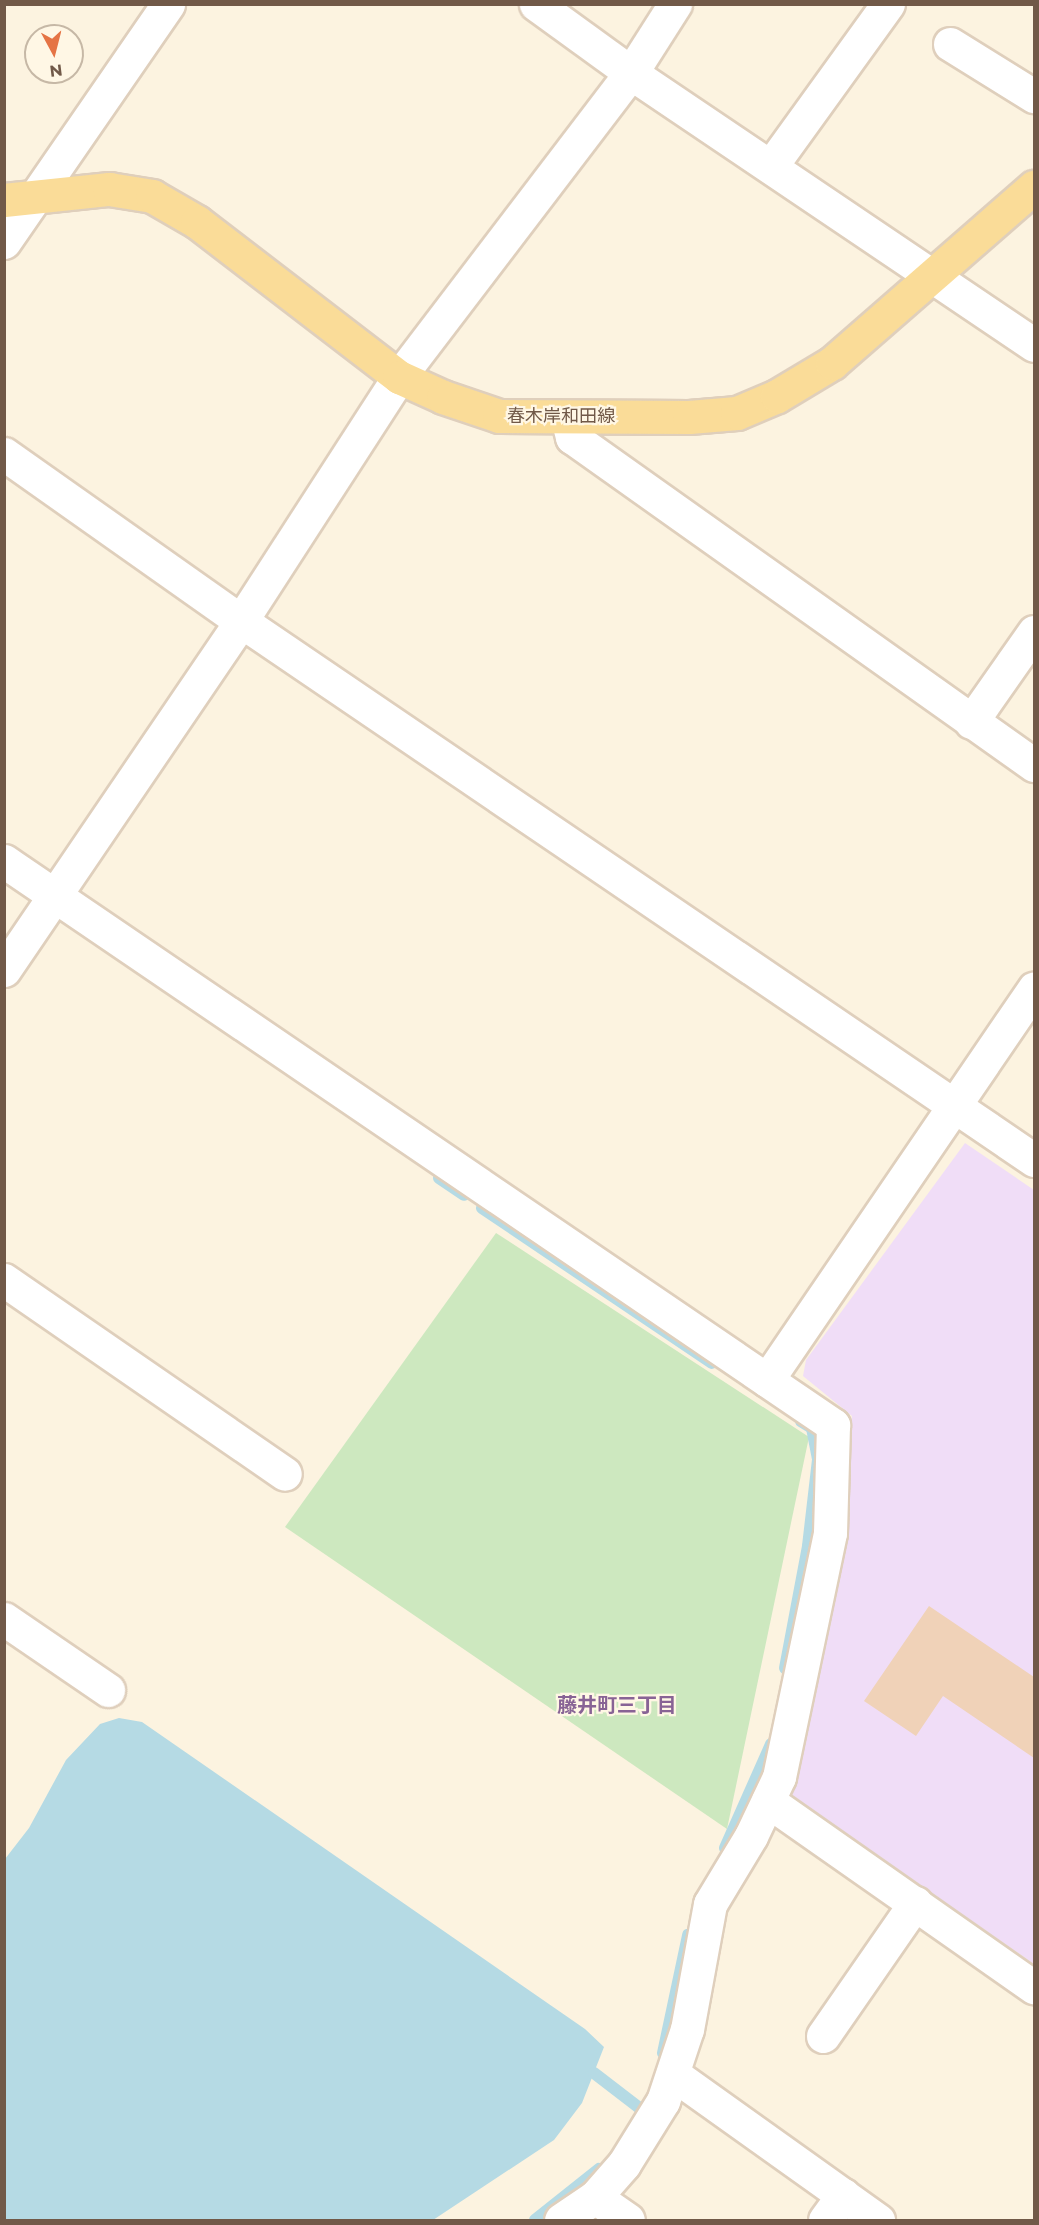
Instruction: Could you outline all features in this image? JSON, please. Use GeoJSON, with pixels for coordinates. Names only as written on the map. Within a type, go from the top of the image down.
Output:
{"type":"FeatureCollection","features":[{"type":"Feature","properties":{"kind":"main road","name":"春木岸和田線"},"geometry":{"type":"LineString","coordinates":[[20,198],[109,189],[152,196],[197,222],[399,377],[443,397],[499,416],[689,417],[737,412],[777,396],[832,363],[932,273],[1035,187]]}},
{"type":"Feature","properties":{"kind":"street"},"geometry":{"type":"LineString","coordinates":[[4,242],[20,198],[168,4]]}},
{"type":"Feature","properties":{"kind":"street"},"geometry":{"type":"LineString","coordinates":[[536,4],[631,73],[932,273],[1035,345]]}},
{"type":"Feature","properties":{"kind":"street"},"geometry":{"type":"LineString","coordinates":[[4,970],[241,621],[399,377],[631,73],[675,4]]}},
{"type":"Feature","properties":{"kind":"street"},"geometry":{"type":"LineString","coordinates":[[771,166],[888,4]]}},
{"type":"Feature","properties":{"kind":"street"},"geometry":{"type":"LineString","coordinates":[[950,44],[1035,96]]}},
{"type":"Feature","properties":{"kind":"street"},"geometry":{"type":"LineString","coordinates":[[567,417],[572,437],[971,722],[1035,765]]}},
{"type":"Feature","properties":{"kind":"street"},"geometry":{"type":"LineString","coordinates":[[4,454],[241,621],[1035,1160]]}},
{"type":"Feature","properties":{"kind":"street"},"geometry":{"type":"LineString","coordinates":[[971,722],[1035,632]]}},
{"type":"Feature","properties":{"kind":"street"},"geometry":{"type":"LineString","coordinates":[[4,861],[833,1425],[830,1533],[779,1777],[768,1802],[710,1904],[687,2030],[673,2074],[658,2110],[624,2164],[595,2197],[561,2220]]}},
{"type":"Feature","properties":{"kind":"street"},"geometry":{"type":"LineString","coordinates":[[767,1380],[1035,988]]}},
{"type":"Feature","properties":{"kind":"street"},"geometry":{"type":"LineString","coordinates":[[4,1280],[285,1474]]}},
{"type":"Feature","properties":{"kind":"street"},"geometry":{"type":"LineString","coordinates":[[4,1619],[108,1690]]}},
{"type":"Feature","properties":{"kind":"street"},"geometry":{"type":"LineString","coordinates":[[768,1802],[1035,1987]]}},
{"type":"Feature","properties":{"kind":"street"},"geometry":{"type":"LineString","coordinates":[[823,2036],[915,1903]]}},
{"type":"Feature","properties":{"kind":"street"},"geometry":{"type":"LineString","coordinates":[[673,2074],[834,2208],[878,2220]]}},
{"type":"Feature","properties":{"kind":"street"},"geometry":{"type":"LineString","coordinates":[[595,2197],[628,2220]]}},
{"type":"Feature","properties":{"kind":"shaded area"},"geometry":{"type":"Polygon","coordinates":[[[965,1143],[1034,1190],[1034,1964],[792,1797],[852,1416],[803,1376],[806,1360],[965,1143]]]}},
{"type":"Feature","properties":{"kind":"green space"},"geometry":{"type":"Polygon","coordinates":[[[496,1233],[809,1437],[727,1829],[285,1527],[496,1233]]]}},
{"type":"Feature","properties":{"kind":"water"},"geometry":{"type":"Polygon","coordinates":[[[119,1718],[142,1722],[585,2029],[604,2047],[582,2103],[554,2140],[433,2220],[5,2220],[5,1859],[29,1828],[66,1760],[100,1724],[119,1718]]]}},
{"type":"Feature","properties":{"kind":"building"},"geometry":{"type":"Polygon","coordinates":[[[929,1606],[1034,1677],[1034,1758],[943,1696],[916,1736],[864,1701],[929,1606]]]}},
{"type":"Feature","properties":{"kind":"waterway"},"geometry":{"type":"LineString","coordinates":[[439,1178],[464,1195]]}},
{"type":"Feature","properties":{"kind":"waterway"},"geometry":{"type":"LineString","coordinates":[[482,1208],[712,1363]]}},
{"type":"Feature","properties":{"kind":"waterway"},"geometry":{"type":"LineString","coordinates":[[785,1668],[808,1546],[818,1459],[812,1428],[801,1421]]}},
{"type":"Feature","properties":{"kind":"waterway"},"geometry":{"type":"LineString","coordinates":[[725,1848],[771,1744]]}},
{"type":"Feature","properties":{"kind":"waterway"},"geometry":{"type":"LineString","coordinates":[[663,2053],[688,1935]]}},
{"type":"Feature","properties":{"kind":"waterway"},"geometry":{"type":"LineString","coordinates":[[594,2073],[641,2109]]}},
{"type":"Feature","properties":{"kind":"waterway"},"geometry":{"type":"LineString","coordinates":[[535,2220],[599,2169]]}},
{"type":"Feature","properties":{"kind":"district","name":"藤井町三丁目"},"geometry":{"type":"Point","coordinates":[617,1705]}}]}
